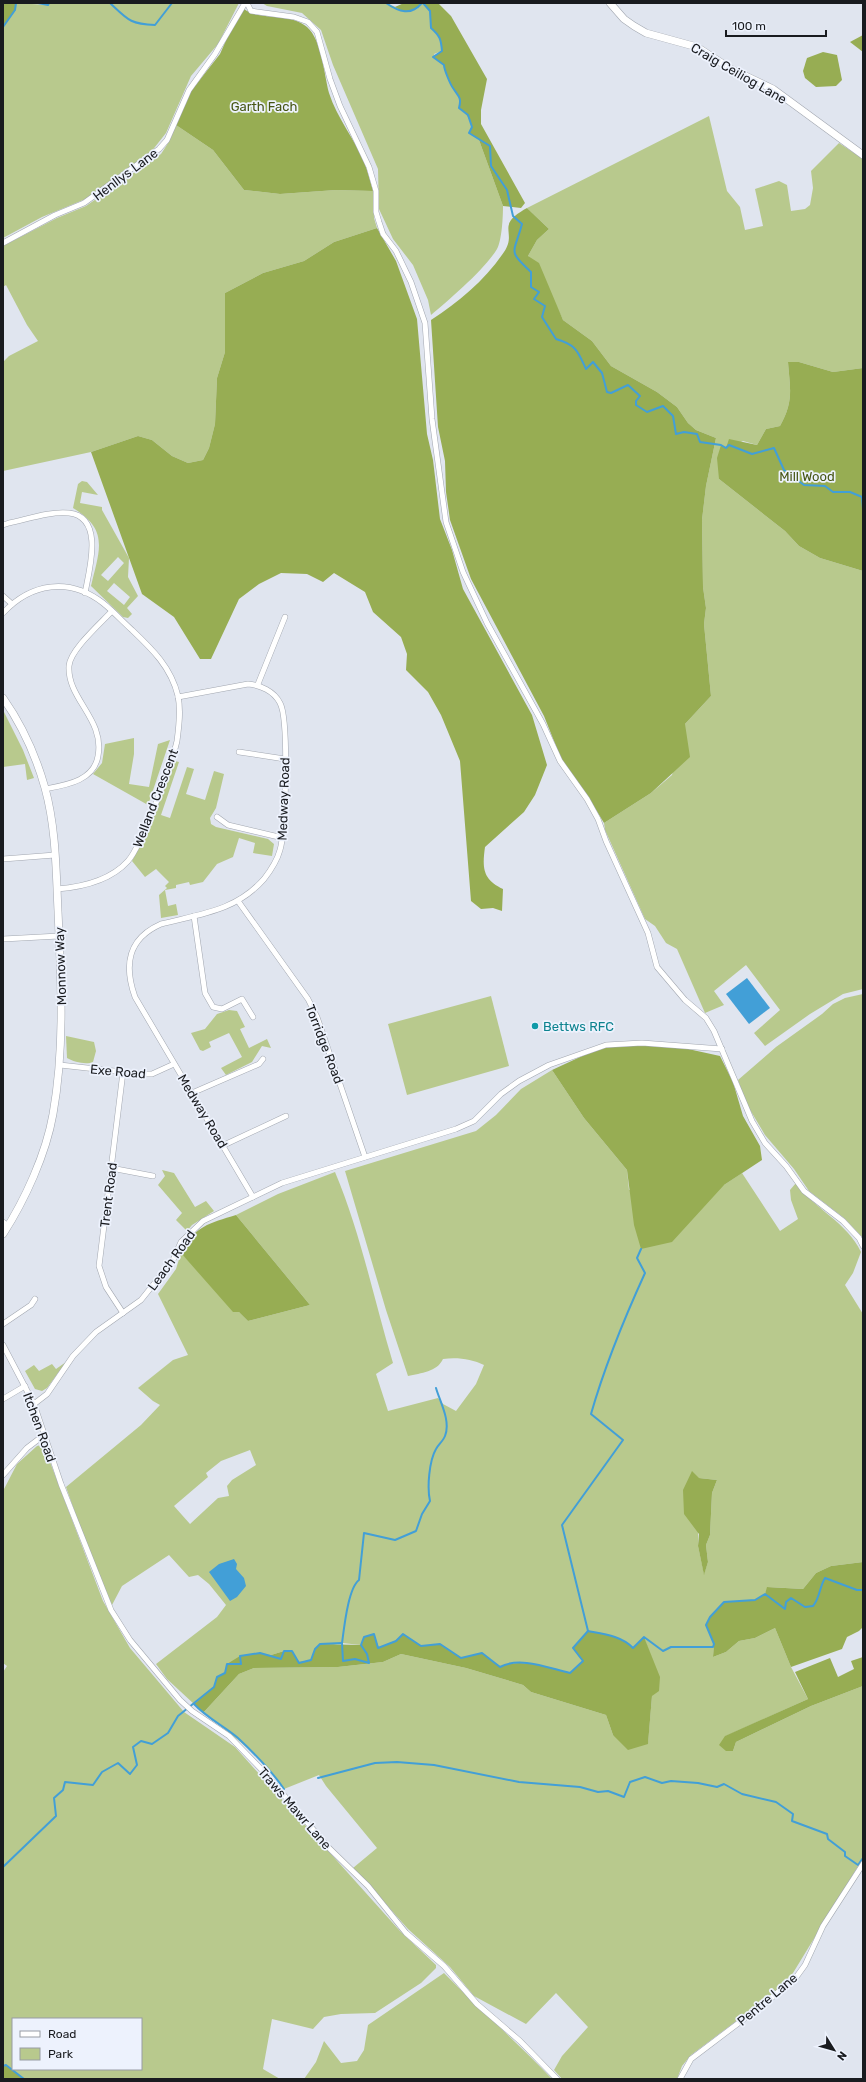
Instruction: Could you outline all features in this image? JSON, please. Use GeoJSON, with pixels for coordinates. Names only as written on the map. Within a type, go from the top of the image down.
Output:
{"type":"FeatureCollection","features":[{"type":"Feature","properties":{"kind":"street","name":"Henllys Lane"},"geometry":{"type":"LineString","coordinates":[[3,243],[55,215],[84,203],[159,149],[167,140],[189,90],[215,54],[246,3]]}},
{"type":"Feature","properties":{"kind":"street"},"geometry":{"type":"LineString","coordinates":[[246,3],[251,11],[294,17],[308,22],[317,32],[330,79],[340,106],[369,167],[376,191],[376,212],[379,222],[386,238],[396,252],[411,282],[425,323],[432,419],[446,522],[463,572],[487,623],[543,724],[560,761],[587,799],[598,819],[606,841],[648,933],[657,967],[685,1000],[706,1018],[722,1049],[749,1115],[765,1143],[786,1166],[804,1191],[843,1221],[859,1238],[863,1246]]}},
{"type":"Feature","properties":{"kind":"street","name":"Craig Ceiliog Lane"},"geometry":{"type":"LineString","coordinates":[[610,3],[624,19],[646,33],[697,47],[731,70],[773,89],[863,155]]}},
{"type":"Feature","properties":{"kind":"street"},"geometry":{"type":"LineString","coordinates":[[3,525],[9,522],[58,513],[70,513],[82,519],[90,530],[94,547],[85,592]]}},
{"type":"Feature","properties":{"kind":"street","name":"Welland Crescent"},"geometry":{"type":"LineString","coordinates":[[3,613],[12,604],[26,594],[50,587],[64,586],[85,592],[104,603],[151,648],[169,672],[178,697],[179,726],[174,753],[139,844],[128,860],[113,874],[95,882],[73,888],[57,889]]}},
{"type":"Feature","properties":{"kind":"street"},"geometry":{"type":"LineString","coordinates":[[3,596],[12,604]]}},
{"type":"Feature","properties":{"kind":"street"},"geometry":{"type":"LineString","coordinates":[[45,789],[76,782],[88,774],[97,761],[100,748],[98,733],[71,683],[69,665],[71,658],[112,611]]}},
{"type":"Feature","properties":{"kind":"street"},"geometry":{"type":"LineString","coordinates":[[178,697],[248,684],[258,684],[285,617]]}},
{"type":"Feature","properties":{"kind":"street","name":"Medway Road"},"geometry":{"type":"LineString","coordinates":[[253,1196],[135,998],[130,982],[129,964],[134,947],[151,929],[216,911],[238,901],[258,885],[270,870],[280,850],[283,838],[285,807],[285,728],[283,709],[274,695],[258,684]]}},
{"type":"Feature","properties":{"kind":"street","name":"Monnow Way"},"geometry":{"type":"LineString","coordinates":[[3,698],[15,715],[27,739],[45,789],[55,855],[62,1011],[60,1065],[52,1116],[37,1166],[19,1209],[6,1224],[3,1234]]}},
{"type":"Feature","properties":{"kind":"street"},"geometry":{"type":"LineString","coordinates":[[239,752],[285,759]]}},
{"type":"Feature","properties":{"kind":"street"},"geometry":{"type":"LineString","coordinates":[[217,817],[228,825],[283,838]]}},
{"type":"Feature","properties":{"kind":"street"},"geometry":{"type":"LineString","coordinates":[[3,860],[55,855]]}},
{"type":"Feature","properties":{"kind":"street","name":"Torridge Road"},"geometry":{"type":"LineString","coordinates":[[238,901],[308,999],[317,1017],[365,1156]]}},
{"type":"Feature","properties":{"kind":"street"},"geometry":{"type":"LineString","coordinates":[[194,916],[205,993],[213,1007],[222,1009],[242,999],[253,1017]]}},
{"type":"Feature","properties":{"kind":"street"},"geometry":{"type":"LineString","coordinates":[[3,938],[59,936]]}},
{"type":"Feature","properties":{"kind":"street","name":"Leach Road"},"geometry":{"type":"LineString","coordinates":[[34,1404],[47,1394],[73,1356],[96,1332],[141,1300],[173,1260],[181,1242],[203,1221],[282,1183],[365,1156],[426,1140],[474,1121],[501,1094],[519,1081],[549,1065],[606,1045],[642,1043],[722,1049]]}},
{"type":"Feature","properties":{"kind":"street"},"geometry":{"type":"LineString","coordinates":[[192,1093],[258,1064],[263,1059]]}},
{"type":"Feature","properties":{"kind":"street","name":"Exe Road"},"geometry":{"type":"LineString","coordinates":[[60,1065],[152,1074],[174,1064]]}},
{"type":"Feature","properties":{"kind":"street","name":"Trent Road"},"geometry":{"type":"LineString","coordinates":[[123,1072],[99,1266],[106,1286],[123,1313]]}},
{"type":"Feature","properties":{"kind":"street"},"geometry":{"type":"LineString","coordinates":[[224,1145],[286,1116]]}},
{"type":"Feature","properties":{"kind":"street"},"geometry":{"type":"LineString","coordinates":[[111,1168],[153,1176]]}},
{"type":"Feature","properties":{"kind":"street"},"geometry":{"type":"LineString","coordinates":[[3,1324],[31,1305],[35,1299]]}},
{"type":"Feature","properties":{"kind":"street","name":"Itchen Road"},"geometry":{"type":"LineString","coordinates":[[3,1345],[34,1404],[72,1512]]}},
{"type":"Feature","properties":{"kind":"street"},"geometry":{"type":"LineString","coordinates":[[3,1399],[25,1386]]}},
{"type":"Feature","properties":{"kind":"street"},"geometry":{"type":"LineString","coordinates":[[3,1475],[27,1448],[44,1435]]}},
{"type":"Feature","properties":{"kind":"street","name":"Traws Mawr Lane"},"geometry":{"type":"LineString","coordinates":[[72,1512],[111,1610],[130,1640],[180,1700],[192,1711],[229,1736],[264,1772],[329,1848],[368,1886],[406,1933],[444,1966],[477,2004],[520,2041],[557,2079]]}},
{"type":"Feature","properties":{"kind":"street","name":"Pentre Lane"},"geometry":{"type":"LineString","coordinates":[[680,2079],[691,2059],[769,2000],[797,1976],[805,1965],[823,1926],[863,1864]]}},
{"type":"Feature","properties":{"kind":"green space"},"geometry":{"type":"Polygon","coordinates":[[[3,3],[16,3],[15,10],[3,27],[3,3]]]}},
{"type":"Feature","properties":{"kind":"green space"},"geometry":{"type":"Polygon","coordinates":[[[16,3],[48,5],[49,3],[239,3],[218,44],[191,76],[166,133],[151,152],[88,198],[42,217],[3,238],[3,27],[15,10],[16,3]]]}},
{"type":"Feature","properties":{"kind":"green space"},"geometry":{"type":"Polygon","coordinates":[[[262,3],[386,3],[408,12],[417,9],[423,3],[430,11],[433,30],[439,34],[442,51],[434,54],[444,65],[450,83],[459,97],[459,108],[468,115],[472,127],[469,133],[479,140],[503,206],[501,234],[497,249],[476,275],[431,315],[428,300],[413,265],[393,239],[379,209],[378,169],[333,65],[321,30],[302,13],[267,6],[262,3]]]}},
{"type":"Feature","properties":{"kind":"green space"},"geometry":{"type":"Polygon","coordinates":[[[404,3],[422,3],[412,11],[403,11],[395,7],[404,3]]]}},
{"type":"Feature","properties":{"kind":"green space"},"geometry":{"type":"Polygon","coordinates":[[[423,3],[438,3],[451,16],[487,79],[481,110],[481,124],[525,203],[521,208],[503,206],[479,140],[469,133],[472,127],[470,121],[464,112],[459,108],[459,97],[450,83],[444,65],[433,57],[442,51],[441,43],[440,38],[431,28],[430,11],[423,3]]]}},
{"type":"Feature","properties":{"kind":"green space","name":"Garth Fach"},"geometry":{"type":"Polygon","coordinates":[[[244,9],[257,15],[283,18],[300,22],[312,33],[322,58],[332,102],[364,162],[373,191],[336,190],[280,194],[244,190],[213,150],[176,125],[188,95],[220,54],[232,27],[244,9]]]}},
{"type":"Feature","properties":{"kind":"green space"},"geometry":{"type":"Polygon","coordinates":[[[863,35],[863,52],[850,42],[863,35]]]}},
{"type":"Feature","properties":{"kind":"green space"},"geometry":{"type":"Polygon","coordinates":[[[823,52],[837,55],[842,80],[836,86],[816,87],[805,78],[803,71],[807,58],[823,52]]]}},
{"type":"Feature","properties":{"kind":"green space"},"geometry":{"type":"Polygon","coordinates":[[[709,116],[727,191],[740,207],[745,230],[763,226],[755,189],[779,181],[787,185],[791,211],[805,209],[810,205],[813,188],[811,171],[839,143],[863,159],[863,368],[833,372],[799,362],[788,362],[790,395],[787,409],[780,426],[766,429],[757,445],[743,441],[726,448],[722,445],[719,479],[785,531],[799,546],[820,558],[863,571],[863,989],[843,994],[810,1014],[765,1046],[754,1033],[780,1010],[746,965],[714,991],[724,1005],[705,1013],[677,949],[666,943],[655,926],[645,919],[605,830],[604,823],[651,793],[672,775],[685,724],[711,696],[704,624],[706,608],[703,587],[702,520],[706,486],[716,438],[696,430],[688,423],[677,407],[657,392],[611,366],[592,341],[563,320],[552,297],[528,256],[537,240],[549,229],[527,208],[709,116]]]}},
{"type":"Feature","properties":{"kind":"green space"},"geometry":{"type":"Polygon","coordinates":[[[176,125],[213,150],[244,190],[280,194],[336,190],[373,191],[374,218],[377,228],[334,242],[304,261],[263,273],[225,293],[225,352],[217,378],[215,424],[209,448],[203,460],[188,463],[172,456],[152,440],[138,436],[91,452],[3,471],[3,362],[9,356],[38,341],[27,325],[6,285],[3,287],[3,246],[57,218],[86,206],[161,154],[170,140],[176,125]]]}},
{"type":"Feature","properties":{"kind":"green space"},"geometry":{"type":"Polygon","coordinates":[[[527,208],[549,229],[537,240],[528,256],[539,263],[563,320],[592,341],[611,366],[657,392],[677,407],[688,423],[696,430],[716,438],[706,486],[702,520],[703,587],[706,608],[704,624],[711,696],[685,724],[690,757],[651,793],[604,823],[587,795],[562,761],[544,716],[471,579],[450,520],[446,492],[445,461],[438,427],[431,320],[452,306],[489,272],[508,245],[508,229],[511,220],[527,208]]]}},
{"type":"Feature","properties":{"kind":"green space"},"geometry":{"type":"Polygon","coordinates":[[[377,228],[396,261],[417,319],[427,434],[433,460],[440,519],[452,550],[463,589],[532,715],[547,765],[535,795],[524,812],[485,847],[485,872],[491,881],[503,889],[502,911],[493,908],[481,909],[471,901],[460,761],[441,715],[428,692],[406,670],[407,654],[401,637],[373,612],[365,592],[334,573],[323,582],[307,574],[281,573],[259,584],[239,599],[211,659],[200,659],[174,617],[142,594],[91,452],[138,436],[152,440],[172,456],[188,463],[203,460],[209,448],[215,424],[217,378],[225,352],[225,293],[263,273],[304,261],[334,242],[377,228]]]}},
{"type":"Feature","properties":{"kind":"green space","name":"Mill Wood"},"geometry":{"type":"Polygon","coordinates":[[[788,362],[799,362],[833,372],[863,368],[863,571],[820,558],[799,546],[785,531],[719,479],[717,458],[721,445],[726,448],[729,439],[757,445],[766,429],[780,426],[787,409],[790,395],[788,362]]]}},
{"type":"Feature","properties":{"kind":"green space"},"geometry":{"type":"Polygon","coordinates":[[[82,481],[87,482],[98,495],[82,492],[80,503],[102,507],[102,510],[129,558],[128,577],[138,596],[127,608],[132,614],[128,618],[123,617],[91,586],[99,552],[99,542],[93,525],[85,516],[73,508],[78,484],[82,481]],[[118,557],[101,575],[108,581],[124,563],[118,557]],[[114,583],[107,591],[124,605],[130,597],[114,583]]]}},
{"type":"Feature","properties":{"kind":"green space"},"geometry":{"type":"Polygon","coordinates":[[[3,710],[23,750],[34,778],[27,780],[25,764],[3,767],[3,710]]]}},
{"type":"Feature","properties":{"kind":"green space"},"geometry":{"type":"Polygon","coordinates":[[[134,738],[134,754],[129,784],[149,787],[158,744],[170,740],[148,805],[93,774],[102,763],[105,744],[134,738]]]}},
{"type":"Feature","properties":{"kind":"green space"},"geometry":{"type":"Polygon","coordinates":[[[175,761],[179,762],[161,815],[170,818],[187,767],[194,769],[186,794],[205,800],[214,771],[224,774],[216,808],[210,818],[211,824],[216,827],[268,839],[274,844],[272,856],[253,853],[255,843],[239,838],[233,857],[217,864],[203,882],[190,885],[189,882],[176,885],[176,888],[165,890],[168,906],[176,904],[178,915],[161,918],[159,895],[167,888],[165,886],[169,882],[156,869],[145,877],[132,861],[150,827],[175,761]]]}},
{"type":"Feature","properties":{"kind":"green space"},"geometry":{"type":"Polygon","coordinates":[[[863,994],[863,1238],[844,1218],[809,1191],[794,1169],[765,1135],[746,1103],[738,1080],[776,1047],[822,1014],[833,1004],[845,998],[863,994]]]}},
{"type":"Feature","properties":{"kind":"green space"},"geometry":{"type":"Polygon","coordinates":[[[491,996],[509,1066],[407,1095],[388,1024],[491,996]]]}},
{"type":"Feature","properties":{"kind":"green space"},"geometry":{"type":"Polygon","coordinates":[[[229,1010],[237,1011],[245,1027],[240,1029],[249,1048],[267,1039],[271,1048],[262,1046],[252,1062],[226,1075],[221,1068],[242,1057],[229,1033],[209,1042],[211,1047],[203,1051],[200,1050],[191,1033],[205,1029],[217,1014],[229,1010]]]}},
{"type":"Feature","properties":{"kind":"green space"},"geometry":{"type":"Polygon","coordinates":[[[66,1036],[94,1042],[96,1051],[93,1062],[80,1063],[67,1058],[66,1036]]]}},
{"type":"Feature","properties":{"kind":"green space"},"geometry":{"type":"Polygon","coordinates":[[[642,1043],[679,1047],[720,1056],[733,1082],[743,1116],[760,1146],[762,1160],[724,1185],[672,1242],[641,1249],[634,1225],[627,1170],[584,1118],[552,1070],[606,1045],[642,1043]]]}},
{"type":"Feature","properties":{"kind":"green space"},"geometry":{"type":"Polygon","coordinates":[[[552,1070],[584,1118],[627,1170],[629,1190],[724,1185],[742,1173],[780,1231],[798,1219],[791,1200],[790,1190],[796,1183],[812,1201],[847,1232],[855,1241],[861,1252],[853,1273],[845,1285],[863,1314],[863,1562],[831,1566],[816,1573],[803,1589],[768,1587],[765,1594],[755,1600],[724,1602],[706,1625],[714,1644],[713,1657],[726,1652],[739,1641],[755,1638],[775,1628],[791,1667],[808,1699],[726,1736],[733,1751],[736,1742],[811,1706],[863,1686],[863,1858],[793,1973],[779,1989],[691,2055],[682,2066],[677,2079],[562,2079],[554,2070],[562,2056],[588,2027],[556,1993],[526,2024],[474,1996],[450,1967],[408,1929],[353,1868],[377,1848],[326,1786],[319,1775],[284,1789],[266,1766],[236,1738],[203,1713],[239,1674],[254,1668],[338,1667],[383,1662],[401,1654],[466,1668],[523,1685],[531,1692],[606,1715],[613,1735],[648,1743],[652,1696],[659,1677],[644,1638],[633,1648],[618,1638],[588,1632],[583,1661],[570,1673],[525,1663],[508,1664],[500,1667],[482,1653],[461,1658],[440,1644],[421,1646],[403,1634],[396,1641],[378,1648],[374,1634],[361,1645],[342,1643],[315,1649],[311,1660],[299,1663],[284,1651],[271,1655],[260,1653],[217,1678],[214,1687],[194,1704],[167,1679],[156,1664],[217,1617],[226,1605],[209,1584],[198,1575],[189,1577],[169,1555],[122,1586],[112,1605],[85,1541],[66,1487],[141,1425],[160,1405],[138,1388],[173,1360],[188,1355],[158,1294],[176,1269],[181,1253],[248,1321],[310,1305],[236,1215],[278,1194],[335,1172],[360,1243],[393,1363],[376,1374],[388,1411],[438,1398],[443,1404],[456,1411],[476,1384],[484,1365],[464,1359],[443,1359],[437,1367],[433,1369],[408,1376],[386,1310],[345,1171],[476,1131],[496,1115],[521,1089],[552,1070]],[[250,1450],[221,1461],[206,1473],[208,1477],[174,1506],[190,1524],[218,1498],[229,1496],[227,1486],[232,1480],[256,1465],[250,1450]],[[699,1478],[698,1546],[704,1574],[708,1562],[706,1545],[710,1535],[712,1493],[717,1480],[699,1478]]]}},
{"type":"Feature","properties":{"kind":"green space"},"geometry":{"type":"Polygon","coordinates":[[[162,1170],[174,1173],[195,1207],[206,1201],[214,1211],[192,1225],[187,1231],[176,1220],[182,1213],[158,1185],[165,1176],[162,1170]]]}},
{"type":"Feature","properties":{"kind":"green space"},"geometry":{"type":"Polygon","coordinates":[[[236,1215],[310,1305],[248,1321],[239,1312],[233,1312],[181,1253],[191,1237],[197,1231],[211,1223],[236,1215]]]}},
{"type":"Feature","properties":{"kind":"green space"},"geometry":{"type":"Polygon","coordinates":[[[66,1362],[47,1388],[42,1391],[35,1389],[25,1371],[34,1365],[39,1371],[52,1364],[56,1369],[66,1362]]]}},
{"type":"Feature","properties":{"kind":"green space"},"geometry":{"type":"Polygon","coordinates":[[[41,1445],[45,1449],[103,1601],[130,1648],[184,1712],[235,1747],[400,1931],[436,1965],[436,1968],[421,1983],[375,2013],[341,2014],[324,2017],[313,2029],[272,2019],[263,2069],[280,2079],[24,2079],[13,2070],[142,2070],[142,2018],[12,2018],[12,2069],[7,2065],[3,2066],[3,1672],[7,1666],[3,1663],[3,1491],[17,1464],[37,1446],[41,1445]]]}},
{"type":"Feature","properties":{"kind":"green space"},"geometry":{"type":"Polygon","coordinates":[[[692,1471],[699,1478],[717,1480],[712,1493],[710,1535],[706,1545],[708,1562],[704,1575],[698,1546],[699,1534],[684,1514],[683,1490],[692,1471]]]}},
{"type":"Feature","properties":{"kind":"green space"},"geometry":{"type":"Polygon","coordinates":[[[863,1562],[863,1627],[859,1631],[847,1637],[842,1649],[791,1667],[775,1628],[755,1638],[739,1641],[726,1652],[713,1657],[714,1643],[706,1625],[710,1617],[724,1602],[755,1600],[765,1594],[767,1587],[803,1589],[816,1573],[831,1566],[863,1562]]]}},
{"type":"Feature","properties":{"kind":"green space"},"geometry":{"type":"Polygon","coordinates":[[[588,1631],[618,1638],[633,1648],[644,1637],[660,1677],[659,1691],[652,1696],[648,1744],[628,1750],[613,1735],[606,1715],[531,1692],[523,1685],[466,1668],[401,1654],[383,1662],[338,1667],[254,1668],[239,1674],[203,1713],[194,1704],[214,1687],[217,1677],[225,1673],[227,1664],[240,1656],[260,1653],[271,1655],[284,1651],[292,1651],[299,1662],[311,1660],[315,1649],[320,1644],[361,1645],[364,1637],[374,1634],[379,1648],[395,1641],[403,1634],[421,1646],[440,1644],[461,1658],[482,1653],[500,1667],[508,1664],[525,1663],[570,1673],[583,1661],[573,1648],[588,1631]]]}},
{"type":"Feature","properties":{"kind":"green space"},"geometry":{"type":"Polygon","coordinates":[[[863,1657],[863,1686],[811,1706],[736,1742],[733,1751],[726,1751],[719,1745],[725,1736],[808,1699],[795,1672],[830,1658],[838,1677],[854,1669],[851,1661],[863,1657]]]}},
{"type":"Feature","properties":{"kind":"green space"},"geometry":{"type":"Polygon","coordinates":[[[444,1973],[552,2079],[304,2079],[316,2062],[324,2041],[341,2063],[357,2061],[364,2050],[368,2025],[444,1973]]]}},
{"type":"Feature","properties":{"kind":"green space"},"geometry":{"type":"Polygon","coordinates":[[[6,2065],[24,2079],[3,2079],[3,2066],[6,2065]]]}},
{"type":"Feature","properties":{"kind":"water"},"geometry":{"type":"Polygon","coordinates":[[[747,978],[770,1008],[749,1024],[726,994],[747,978]]]}},
{"type":"Feature","properties":{"kind":"water"},"geometry":{"type":"Polygon","coordinates":[[[234,1559],[237,1564],[236,1569],[244,1578],[246,1586],[237,1597],[230,1601],[209,1572],[219,1564],[234,1559]]]}},
{"type":"Feature","properties":{"kind":"waterway"},"geometry":{"type":"LineString","coordinates":[[3,27],[15,10],[16,3]]}},
{"type":"Feature","properties":{"kind":"waterway"},"geometry":{"type":"LineString","coordinates":[[38,3],[48,5],[49,3]]}},
{"type":"Feature","properties":{"kind":"waterway"},"geometry":{"type":"LineString","coordinates":[[110,3],[130,20],[140,24],[155,25],[172,3]]}},
{"type":"Feature","properties":{"kind":"waterway"},"geometry":{"type":"LineString","coordinates":[[386,3],[396,9],[405,11],[414,10],[422,3]]}},
{"type":"Feature","properties":{"kind":"waterway"},"geometry":{"type":"LineString","coordinates":[[423,3],[430,11],[431,28],[440,38],[441,43],[442,51],[433,57],[444,65],[450,83],[460,99],[459,108],[468,115],[472,127],[469,133],[490,146],[491,166],[507,190],[513,216],[522,224],[514,251],[515,255],[531,272],[531,287],[539,292],[534,299],[545,306],[542,317],[556,339],[573,347],[581,358],[586,369],[593,362],[602,373],[607,392],[611,393],[628,385],[640,396],[636,401],[636,405],[647,412],[663,406],[673,416],[676,434],[684,432],[697,434],[700,442],[721,445],[726,448],[729,445],[752,454],[774,448],[784,470],[804,485],[825,486],[833,492],[850,492],[862,497],[863,509]]}},
{"type":"Feature","properties":{"kind":"waterway"},"geometry":{"type":"LineString","coordinates":[[588,1631],[562,1525],[623,1440],[591,1414],[615,1342],[645,1273],[637,1258],[641,1249]]}},
{"type":"Feature","properties":{"kind":"waterway"},"geometry":{"type":"LineString","coordinates":[[342,1643],[349,1600],[355,1584],[359,1580],[364,1533],[395,1540],[416,1531],[422,1514],[430,1501],[430,1467],[436,1449],[444,1438],[447,1424],[436,1388]]}},
{"type":"Feature","properties":{"kind":"waterway"},"geometry":{"type":"LineString","coordinates":[[3,1867],[56,1816],[54,1798],[63,1790],[65,1782],[93,1785],[102,1772],[118,1763],[130,1774],[137,1765],[133,1747],[141,1741],[152,1744],[168,1733],[178,1716],[214,1687],[217,1677],[225,1673],[227,1664],[241,1664],[240,1656],[260,1653],[281,1659],[284,1651],[292,1651],[299,1663],[311,1660],[315,1649],[320,1644],[342,1643],[343,1661],[355,1659],[369,1663],[367,1654],[361,1645],[364,1637],[374,1634],[378,1648],[396,1641],[403,1634],[421,1646],[440,1644],[461,1658],[482,1653],[500,1667],[508,1664],[525,1663],[570,1673],[583,1661],[573,1648],[588,1631],[618,1638],[633,1648],[644,1637],[663,1651],[671,1647],[713,1647],[714,1644],[706,1625],[710,1617],[724,1602],[755,1600],[765,1594],[785,1609],[786,1602],[791,1598],[805,1607],[813,1606],[817,1600],[825,1578],[857,1590],[863,1590]]}},
{"type":"Feature","properties":{"kind":"waterway"},"geometry":{"type":"LineString","coordinates":[[194,1704],[204,1714],[238,1738],[274,1775],[284,1789]]}},
{"type":"Feature","properties":{"kind":"waterway"},"geometry":{"type":"LineString","coordinates":[[318,1778],[375,1763],[397,1762],[434,1765],[519,1782],[580,1787],[598,1792],[608,1791],[624,1797],[630,1782],[645,1777],[662,1783],[671,1781],[698,1783],[717,1787],[724,1784],[742,1794],[776,1802],[793,1814],[792,1821],[827,1834],[828,1839],[845,1852],[845,1856],[858,1865],[863,1858]]}},
{"type":"Feature","properties":{"kind":"waterway"},"geometry":{"type":"LineString","coordinates":[[3,2066],[6,2065],[12,2070]]}},
{"type":"Feature","properties":{"kind":"waterway"},"geometry":{"type":"LineString","coordinates":[[12,2070],[24,2079]]}},
{"type":"Feature","properties":{"kind":"place","name":"Bettws RFC"},"geometry":{"type":"Point","coordinates":[535,1026]}}]}
